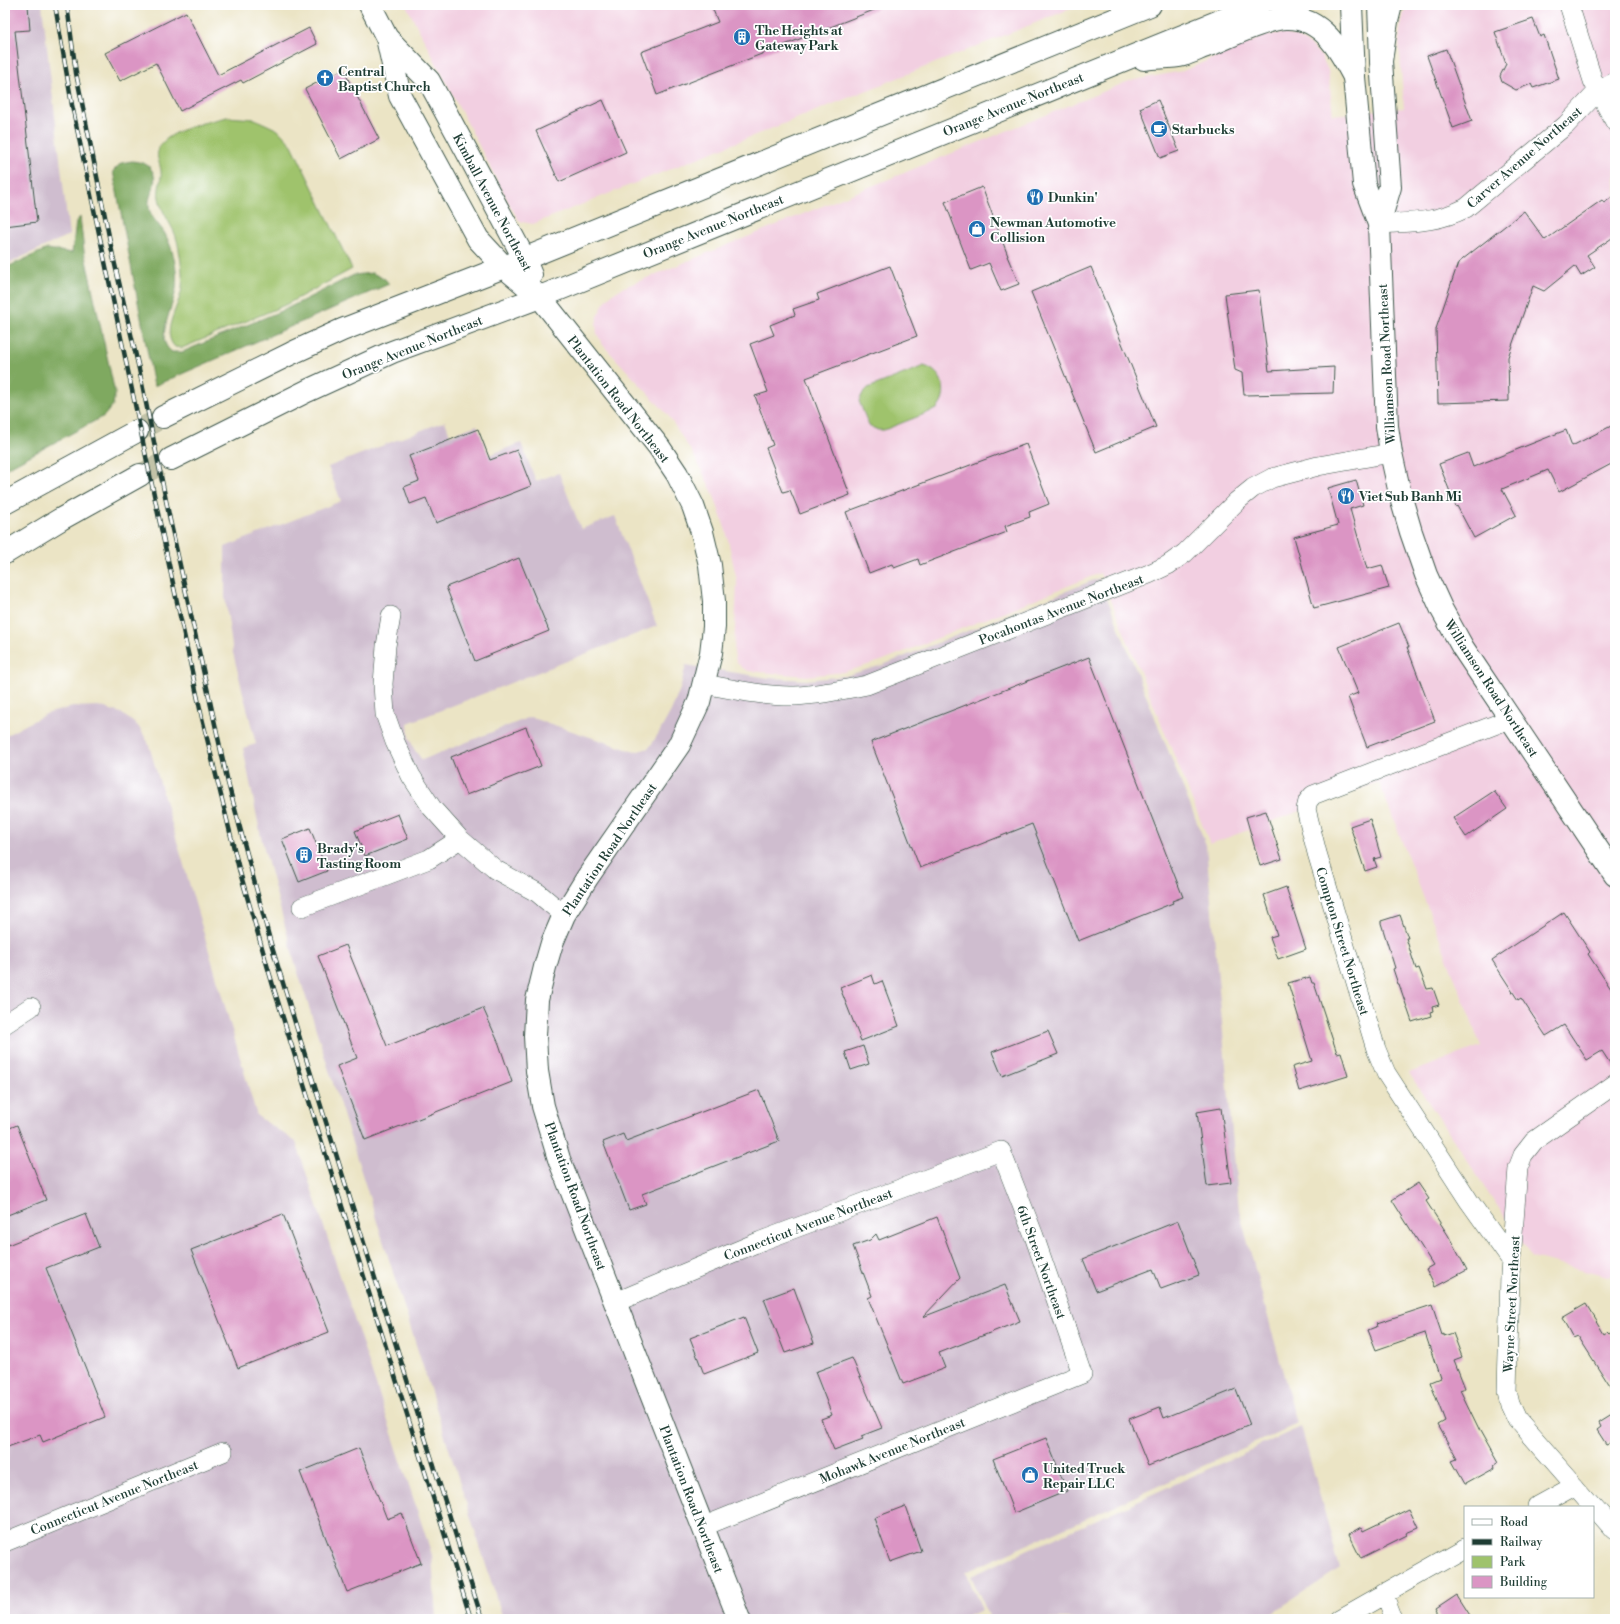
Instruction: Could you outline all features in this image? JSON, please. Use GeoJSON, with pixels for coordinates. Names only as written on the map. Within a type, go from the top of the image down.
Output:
{"type":"FeatureCollection","features":[{"type":"Feature","properties":{"kind":"main road","name":"Kimball Avenue Northeast"},"geometry":{"type":"LineString","coordinates":[[370,5],[387,38],[400,96],[478,239],[504,267],[540,297]]}},
{"type":"Feature","properties":{"kind":"main road"},"geometry":{"type":"LineString","coordinates":[[163,417],[279,359],[342,330],[504,267],[1150,5]]}},
{"type":"Feature","properties":{"kind":"main road","name":"Orange Avenue Northeast"},"geometry":{"type":"LineString","coordinates":[[171,459],[307,391],[392,352],[540,297],[1259,5]]}},
{"type":"Feature","properties":{"kind":"main road","name":"Williamson Road Northeast"},"geometry":{"type":"LineString","coordinates":[[1351,5],[1354,76],[1364,184],[1379,224],[1387,426],[1391,453],[1401,498],[1411,532],[1426,575],[1442,610],[1463,648],[1615,875]]}},
{"type":"Feature","properties":{"kind":"main road","name":"Williamson Road Northeast"},"geometry":{"type":"LineString","coordinates":[[1379,5],[1381,61],[1390,187],[1379,224]]}},
{"type":"Feature","properties":{"kind":"main road"},"geometry":{"type":"LineString","coordinates":[[1381,61],[1391,5]]}},
{"type":"Feature","properties":{"kind":"main road"},"geometry":{"type":"LineString","coordinates":[[1118,61],[1183,55],[1270,21],[1287,18],[1303,21],[1314,26],[1331,38],[1342,53],[1354,76]]}},
{"type":"Feature","properties":{"kind":"main road","name":"Kimball Avenue Northeast"},"geometry":{"type":"LineString","coordinates":[[387,38],[429,81],[524,258],[540,297]]}},
{"type":"Feature","properties":{"kind":"main road","name":"Plantation Road Northeast"},"geometry":{"type":"LineString","coordinates":[[540,297],[659,446],[677,474],[693,506],[702,532],[710,565],[714,601],[714,627],[711,653],[698,702],[679,745],[587,878],[564,915],[552,943],[537,1000],[535,1036],[537,1071],[543,1106],[559,1159],[739,1619]]}},
{"type":"Feature","properties":{"kind":"main road"},"geometry":{"type":"LineString","coordinates":[[5,503],[137,431]]}},
{"type":"Feature","properties":{"kind":"main road"},"geometry":{"type":"LineString","coordinates":[[5,553],[60,519],[140,475]]}},
{"type":"Feature","properties":{"kind":"street"},"geometry":{"type":"LineString","coordinates":[[1569,5],[1593,81],[1615,122]]}},
{"type":"Feature","properties":{"kind":"street","name":"Carver Avenue Northeast"},"geometry":{"type":"LineString","coordinates":[[1379,224],[1432,220],[1450,216],[1466,208],[1566,125],[1598,91],[1615,82]]}},
{"type":"Feature","properties":{"kind":"street","name":"Pocahontas Avenue Northeast"},"geometry":{"type":"LineString","coordinates":[[704,684],[747,691],[794,696],[827,693],[867,685],[1142,577],[1168,565],[1185,553],[1237,501],[1254,488],[1272,478],[1318,466],[1391,453]]}},
{"type":"Feature","properties":{"kind":"street"},"geometry":{"type":"LineString","coordinates":[[391,616],[386,646],[384,684],[385,714],[395,742],[411,776],[432,808],[460,839],[496,870],[538,893],[564,915]]}},
{"type":"Feature","properties":{"kind":"street","name":"Compton Street Northeast"},"geometry":{"type":"LineString","coordinates":[[1510,719],[1313,794],[1308,801],[1306,809],[1317,853],[1376,1049],[1386,1073],[1469,1201],[1511,1260]]}},
{"type":"Feature","properties":{"kind":"street"},"geometry":{"type":"LineString","coordinates":[[302,907],[429,859],[460,839]]}},
{"type":"Feature","properties":{"kind":"street"},"geometry":{"type":"LineString","coordinates":[[5,1024],[31,1007]]}},
{"type":"Feature","properties":{"kind":"street","name":"Wayne Street Northeast"},"geometry":{"type":"LineString","coordinates":[[1593,1506],[1517,1419],[1510,1404],[1507,1392],[1511,1260],[1518,1168],[1523,1155],[1534,1141],[1615,1084]]}},
{"type":"Feature","properties":{"kind":"street","name":"Connecticut Avenue Northeast"},"geometry":{"type":"LineString","coordinates":[[616,1302],[761,1241],[1001,1151]]}},
{"type":"Feature","properties":{"kind":"street","name":"6th Street Northeast"},"geometry":{"type":"LineString","coordinates":[[1001,1151],[1034,1236],[1082,1374]]}},
{"type":"Feature","properties":{"kind":"street","name":"Mohawk Avenue Northeast"},"geometry":{"type":"LineString","coordinates":[[702,1527],[1082,1374]]}},
{"type":"Feature","properties":{"kind":"street","name":"Connecticut Avenue Northeast"},"geometry":{"type":"LineString","coordinates":[[5,1542],[222,1452]]}},
{"type":"Feature","properties":{"kind":"street"},"geometry":{"type":"LineString","coordinates":[[1540,1506],[1576,1486]]}},
{"type":"Feature","properties":{"kind":"street","name":"Wayne Street Northeast"},"geometry":{"type":"LineString","coordinates":[[1594,1507],[1615,1531]]}},
{"type":"Feature","properties":{"kind":"street"},"geometry":{"type":"LineString","coordinates":[[1340,1619],[1464,1549]]}},
{"type":"Feature","properties":{"kind":"street"},"geometry":{"type":"LineString","coordinates":[[1384,1593],[1394,1619]]}},
{"type":"Feature","properties":{"kind":"shaded area"},"geometry":{"type":"Polygon","coordinates":[[[5,5],[42,5],[69,235],[5,265],[5,5]]]}},
{"type":"Feature","properties":{"kind":"shaded area"},"geometry":{"type":"Polygon","coordinates":[[[406,5],[1080,5],[533,224],[522,222],[518,219],[512,209],[406,5]]]}},
{"type":"Feature","properties":{"kind":"shaded area"},"geometry":{"type":"Polygon","coordinates":[[[1407,5],[1615,5],[1615,1273],[1608,1277],[1532,1258],[1409,1073],[1481,1046],[1379,782],[1210,844],[1100,573],[881,661],[844,672],[807,676],[748,671],[741,667],[736,661],[734,653],[737,581],[726,531],[713,493],[693,454],[668,415],[603,345],[597,334],[596,324],[604,303],[611,295],[622,288],[1129,81],[1183,71],[1267,35],[1282,33],[1297,37],[1310,45],[1321,56],[1328,70],[1333,115],[1404,108],[1399,41],[1401,20],[1407,5]]]}},
{"type":"Feature","properties":{"kind":"shaded area"},"geometry":{"type":"Polygon","coordinates":[[[445,421],[450,435],[477,425],[489,455],[521,443],[536,481],[559,473],[581,529],[615,516],[657,626],[408,723],[409,737],[414,749],[422,760],[530,717],[635,752],[649,748],[660,731],[671,711],[680,689],[686,665],[769,678],[807,680],[845,676],[883,665],[1099,578],[1206,845],[1239,1210],[1297,1424],[966,1572],[982,1610],[960,1619],[503,1619],[295,963],[261,837],[243,748],[256,744],[233,653],[225,597],[225,547],[341,501],[328,467],[445,421]]]}},
{"type":"Feature","properties":{"kind":"shaded area"},"geometry":{"type":"Polygon","coordinates":[[[98,706],[121,713],[138,726],[148,742],[257,1116],[296,1142],[432,1555],[436,1619],[5,1619],[5,736],[46,714],[73,707],[98,706]]]}},
{"type":"Feature","properties":{"kind":"shaded area"},"geometry":{"type":"Polygon","coordinates":[[[1301,1427],[1340,1568],[1264,1619],[983,1619],[989,1616],[971,1576],[1301,1427]]]}},
{"type":"Feature","properties":{"kind":"green space"},"geometry":{"type":"Polygon","coordinates":[[[227,117],[255,119],[278,130],[292,145],[352,269],[285,305],[182,348],[175,347],[169,334],[182,288],[182,272],[176,237],[159,198],[161,174],[158,151],[164,142],[180,131],[227,117]]]}},
{"type":"Feature","properties":{"kind":"green space"},"geometry":{"type":"Polygon","coordinates":[[[132,161],[147,165],[154,174],[155,179],[149,207],[154,219],[165,234],[172,250],[175,263],[176,289],[164,333],[166,345],[172,352],[182,352],[288,308],[354,275],[372,273],[385,279],[389,284],[154,386],[113,171],[121,163],[132,161]]]}},
{"type":"Feature","properties":{"kind":"green space"},"geometry":{"type":"Polygon","coordinates":[[[80,217],[84,251],[115,393],[113,405],[104,416],[5,469],[5,268],[47,249],[72,253],[76,222],[80,217]]]}},
{"type":"Feature","properties":{"kind":"green space"},"geometry":{"type":"Polygon","coordinates":[[[924,366],[936,373],[940,378],[944,390],[941,403],[937,409],[884,430],[878,430],[869,426],[859,401],[863,393],[868,388],[924,366]]]}},
{"type":"Feature","properties":{"kind":"building"},"geometry":{"type":"Polygon","coordinates":[[[5,5],[28,5],[30,30],[15,31],[37,222],[5,226],[5,5]]]}},
{"type":"Feature","properties":{"kind":"building","name":"The Heights at Gateway Park"},"geometry":{"type":"Polygon","coordinates":[[[711,5],[884,6],[657,95],[641,52],[718,22],[711,5]]]}},
{"type":"Feature","properties":{"kind":"building"},"geometry":{"type":"Polygon","coordinates":[[[186,12],[218,75],[309,28],[317,44],[243,83],[241,80],[180,111],[156,63],[120,81],[105,53],[186,12]]]}},
{"type":"Feature","properties":{"kind":"building"},"geometry":{"type":"Polygon","coordinates":[[[1533,19],[1540,37],[1544,35],[1559,79],[1533,88],[1531,84],[1516,90],[1502,82],[1500,76],[1506,64],[1495,32],[1533,19]]]}},
{"type":"Feature","properties":{"kind":"building"},"geometry":{"type":"Polygon","coordinates":[[[1446,49],[1472,121],[1453,128],[1427,56],[1446,49]]]}},
{"type":"Feature","properties":{"kind":"building"},"geometry":{"type":"Polygon","coordinates":[[[343,69],[379,139],[341,159],[305,89],[343,69]]]}},
{"type":"Feature","properties":{"kind":"building"},"geometry":{"type":"Polygon","coordinates":[[[603,100],[626,152],[559,182],[536,131],[603,100]]]}},
{"type":"Feature","properties":{"kind":"building","name":"Starbucks"},"geometry":{"type":"Polygon","coordinates":[[[1158,100],[1179,151],[1160,158],[1140,108],[1158,100]]]}},
{"type":"Feature","properties":{"kind":"building","name":"Newman Automotive Collision"},"geometry":{"type":"Polygon","coordinates":[[[982,187],[1007,256],[1019,284],[1001,291],[989,263],[971,270],[945,202],[982,187]]]}},
{"type":"Feature","properties":{"kind":"building"},"geometry":{"type":"Polygon","coordinates":[[[1615,195],[1615,236],[1587,255],[1595,267],[1581,276],[1575,266],[1544,291],[1533,286],[1508,357],[1509,401],[1438,403],[1436,329],[1458,263],[1524,211],[1545,240],[1602,200],[1604,203],[1615,195]]]}},
{"type":"Feature","properties":{"kind":"building"},"geometry":{"type":"Polygon","coordinates":[[[890,266],[917,336],[806,378],[850,495],[800,514],[790,490],[783,492],[766,448],[773,445],[755,396],[768,392],[750,344],[774,335],[770,325],[795,315],[793,309],[819,300],[817,294],[890,266]]]}},
{"type":"Feature","properties":{"kind":"building"},"geometry":{"type":"Polygon","coordinates":[[[1091,267],[1156,427],[1096,452],[1031,292],[1091,267]]]}},
{"type":"Feature","properties":{"kind":"building"},"geometry":{"type":"Polygon","coordinates":[[[1259,290],[1269,371],[1334,367],[1333,393],[1244,395],[1242,373],[1235,370],[1225,294],[1259,290]]]}},
{"type":"Feature","properties":{"kind":"building"},"geometry":{"type":"Polygon","coordinates":[[[1615,424],[1615,462],[1559,492],[1548,470],[1502,489],[1516,515],[1474,538],[1457,506],[1456,507],[1439,464],[1468,453],[1473,467],[1566,430],[1572,446],[1615,424]]]}},
{"type":"Feature","properties":{"kind":"building"},"geometry":{"type":"Polygon","coordinates":[[[478,429],[490,460],[517,450],[531,486],[436,523],[426,498],[410,504],[404,487],[419,481],[409,456],[478,429]]]}},
{"type":"Feature","properties":{"kind":"building"},"geometry":{"type":"Polygon","coordinates":[[[1026,444],[1049,504],[1029,512],[1030,517],[1005,526],[1007,532],[920,565],[918,559],[894,568],[892,564],[869,573],[846,512],[1026,444]]]}},
{"type":"Feature","properties":{"kind":"building"},"geometry":{"type":"Polygon","coordinates":[[[1356,480],[1363,505],[1350,509],[1367,569],[1382,565],[1389,588],[1314,608],[1294,537],[1338,525],[1328,488],[1356,480]]]}},
{"type":"Feature","properties":{"kind":"building"},"geometry":{"type":"Polygon","coordinates":[[[519,558],[549,631],[475,661],[446,587],[519,558]]]}},
{"type":"Feature","properties":{"kind":"building"},"geometry":{"type":"Polygon","coordinates":[[[1399,623],[1435,721],[1367,747],[1348,697],[1358,693],[1339,647],[1399,623]]]}},
{"type":"Feature","properties":{"kind":"building"},"geometry":{"type":"Polygon","coordinates":[[[1089,657],[1183,897],[1172,901],[1173,903],[1078,941],[1032,824],[920,868],[871,742],[1089,657]]]}},
{"type":"Feature","properties":{"kind":"building"},"geometry":{"type":"Polygon","coordinates":[[[526,727],[541,766],[466,795],[451,757],[526,727]]]}},
{"type":"Feature","properties":{"kind":"building"},"geometry":{"type":"Polygon","coordinates":[[[1494,791],[1507,809],[1466,837],[1453,818],[1494,791]]]}},
{"type":"Feature","properties":{"kind":"building"},"geometry":{"type":"Polygon","coordinates":[[[1266,811],[1282,859],[1260,866],[1246,817],[1266,811]]]}},
{"type":"Feature","properties":{"kind":"building"},"geometry":{"type":"Polygon","coordinates":[[[398,814],[408,839],[365,856],[355,831],[398,814]]]}},
{"type":"Feature","properties":{"kind":"building"},"geometry":{"type":"Polygon","coordinates":[[[1370,819],[1381,857],[1374,859],[1377,867],[1365,871],[1350,826],[1370,819]]]}},
{"type":"Feature","properties":{"kind":"building","name":"Brady's Tasting Room"},"geometry":{"type":"Polygon","coordinates":[[[310,828],[327,871],[299,882],[282,839],[310,828]]]}},
{"type":"Feature","properties":{"kind":"building"},"geometry":{"type":"Polygon","coordinates":[[[1286,887],[1306,949],[1278,959],[1270,937],[1277,935],[1264,895],[1286,887]]]}},
{"type":"Feature","properties":{"kind":"building"},"geometry":{"type":"Polygon","coordinates":[[[1564,912],[1590,952],[1588,954],[1615,995],[1615,1071],[1602,1051],[1587,1060],[1564,1025],[1546,1036],[1521,998],[1518,1000],[1492,960],[1564,912]]]}},
{"type":"Feature","properties":{"kind":"building"},"geometry":{"type":"Polygon","coordinates":[[[1400,915],[1416,969],[1419,968],[1427,989],[1433,988],[1439,1005],[1432,1007],[1433,1011],[1430,1012],[1431,1016],[1412,1022],[1393,969],[1395,968],[1381,923],[1381,921],[1400,915]]]}},
{"type":"Feature","properties":{"kind":"building"},"geometry":{"type":"Polygon","coordinates":[[[346,945],[387,1046],[483,1008],[499,1044],[512,1082],[365,1140],[337,1066],[357,1058],[318,956],[346,945]]]}},
{"type":"Feature","properties":{"kind":"building"},"geometry":{"type":"Polygon","coordinates":[[[872,975],[875,984],[882,981],[899,1026],[861,1041],[840,988],[872,975]]]}},
{"type":"Feature","properties":{"kind":"building"},"geometry":{"type":"Polygon","coordinates":[[[1310,977],[1312,983],[1314,983],[1337,1053],[1341,1052],[1348,1076],[1299,1091],[1292,1067],[1312,1061],[1288,983],[1310,977]]]}},
{"type":"Feature","properties":{"kind":"building"},"geometry":{"type":"Polygon","coordinates":[[[1048,1031],[1058,1054],[1002,1076],[992,1052],[1048,1031]]]}},
{"type":"Feature","properties":{"kind":"building"},"geometry":{"type":"Polygon","coordinates":[[[863,1046],[869,1064],[851,1070],[845,1052],[863,1046]]]}},
{"type":"Feature","properties":{"kind":"building"},"geometry":{"type":"Polygon","coordinates":[[[759,1090],[779,1141],[642,1194],[646,1204],[629,1210],[603,1142],[623,1134],[626,1141],[759,1090]]]}},
{"type":"Feature","properties":{"kind":"building"},"geometry":{"type":"Polygon","coordinates":[[[1221,1108],[1231,1183],[1207,1186],[1197,1112],[1221,1108]]]}},
{"type":"Feature","properties":{"kind":"building"},"geometry":{"type":"Polygon","coordinates":[[[17,1125],[46,1200],[5,1216],[5,1130],[17,1125]]]}},
{"type":"Feature","properties":{"kind":"building"},"geometry":{"type":"Polygon","coordinates":[[[1418,1183],[1429,1199],[1426,1201],[1448,1235],[1467,1270],[1435,1287],[1426,1269],[1433,1265],[1392,1200],[1418,1183]]]}},
{"type":"Feature","properties":{"kind":"building"},"geometry":{"type":"Polygon","coordinates":[[[86,1214],[99,1247],[46,1268],[105,1417],[43,1442],[40,1435],[5,1448],[5,1246],[86,1214]]]}},
{"type":"Feature","properties":{"kind":"building"},"geometry":{"type":"Polygon","coordinates":[[[283,1214],[329,1332],[238,1368],[191,1250],[283,1214]]]}},
{"type":"Feature","properties":{"kind":"building"},"geometry":{"type":"Polygon","coordinates":[[[937,1217],[960,1278],[923,1317],[1005,1285],[1020,1321],[939,1353],[945,1368],[903,1384],[868,1298],[872,1296],[853,1246],[870,1240],[876,1234],[879,1240],[937,1217]]]}},
{"type":"Feature","properties":{"kind":"building"},"geometry":{"type":"Polygon","coordinates":[[[1178,1221],[1199,1275],[1161,1289],[1153,1269],[1096,1291],[1083,1259],[1178,1221]]]}},
{"type":"Feature","properties":{"kind":"building"},"geometry":{"type":"Polygon","coordinates":[[[794,1288],[814,1343],[785,1353],[764,1299],[794,1288]]]}},
{"type":"Feature","properties":{"kind":"building"},"geometry":{"type":"Polygon","coordinates":[[[1586,1304],[1604,1334],[1607,1332],[1609,1334],[1615,1330],[1615,1394],[1578,1336],[1573,1338],[1562,1318],[1586,1304]]]}},
{"type":"Feature","properties":{"kind":"building"},"geometry":{"type":"Polygon","coordinates":[[[1432,1305],[1442,1335],[1444,1334],[1444,1336],[1453,1333],[1462,1357],[1454,1360],[1465,1388],[1460,1390],[1498,1463],[1494,1466],[1495,1468],[1466,1484],[1452,1461],[1457,1459],[1438,1425],[1445,1421],[1430,1382],[1440,1378],[1425,1333],[1376,1350],[1368,1330],[1378,1326],[1377,1323],[1432,1305]]]}},
{"type":"Feature","properties":{"kind":"building"},"geometry":{"type":"Polygon","coordinates":[[[744,1317],[758,1353],[704,1374],[690,1338],[744,1317]]]}},
{"type":"Feature","properties":{"kind":"building"},"geometry":{"type":"Polygon","coordinates":[[[852,1358],[882,1428],[861,1436],[863,1439],[834,1450],[821,1419],[832,1415],[815,1372],[852,1358]]]}},
{"type":"Feature","properties":{"kind":"building"},"geometry":{"type":"Polygon","coordinates":[[[1236,1389],[1250,1425],[1148,1466],[1129,1419],[1160,1407],[1164,1418],[1236,1389]]]}},
{"type":"Feature","properties":{"kind":"building"},"geometry":{"type":"Polygon","coordinates":[[[1615,1413],[1615,1448],[1611,1442],[1606,1444],[1597,1430],[1601,1427],[1599,1423],[1615,1413]]]}},
{"type":"Feature","properties":{"kind":"building","name":"United Truck Repair LLC"},"geometry":{"type":"Polygon","coordinates":[[[1046,1438],[1067,1491],[1014,1513],[993,1459],[1046,1438]]]}},
{"type":"Feature","properties":{"kind":"building"},"geometry":{"type":"Polygon","coordinates":[[[359,1448],[387,1519],[402,1513],[421,1563],[347,1592],[300,1472],[359,1448]]]}},
{"type":"Feature","properties":{"kind":"building"},"geometry":{"type":"Polygon","coordinates":[[[905,1506],[921,1551],[890,1562],[874,1518],[905,1506]]]}},
{"type":"Feature","properties":{"kind":"building"},"geometry":{"type":"Polygon","coordinates":[[[1409,1509],[1418,1528],[1361,1558],[1349,1534],[1361,1527],[1363,1531],[1409,1509]]]}},
{"type":"Feature","properties":{"kind":"building"},"geometry":{"type":"Polygon","coordinates":[[[1457,1594],[1473,1619],[1442,1619],[1436,1608],[1457,1594]]]}},
{"type":"Feature","properties":{"kind":"tunnel"},"geometry":{"type":"LineString","coordinates":[[137,431],[163,417]]}},
{"type":"Feature","properties":{"kind":"tunnel"},"geometry":{"type":"LineString","coordinates":[[140,475],[171,459]]}},
{"type":"Feature","properties":{"kind":"railway"},"geometry":{"type":"LineString","coordinates":[[55,5],[72,105],[160,523],[202,718],[239,869],[274,989],[471,1619]]}},
{"type":"Feature","properties":{"kind":"railway"},"geometry":{"type":"LineString","coordinates":[[67,5],[76,73],[113,256],[139,369],[170,520],[228,783],[271,944],[482,1619]]}},
{"type":"Feature","properties":{"kind":"place","name":"The Heights at Gateway Park"},"geometry":{"type":"Point","coordinates":[742,37]}},
{"type":"Feature","properties":{"kind":"place","name":"Central Baptist Church"},"geometry":{"type":"Point","coordinates":[325,78]}},
{"type":"Feature","properties":{"kind":"place","name":"Starbucks"},"geometry":{"type":"Point","coordinates":[1159,129]}},
{"type":"Feature","properties":{"kind":"place","name":"Dunkin'"},"geometry":{"type":"Point","coordinates":[1035,197]}},
{"type":"Feature","properties":{"kind":"place","name":"Newman Automotive Collision"},"geometry":{"type":"Point","coordinates":[977,229]}},
{"type":"Feature","properties":{"kind":"place","name":"Viet Sub Banh Mi"},"geometry":{"type":"Point","coordinates":[1346,496]}},
{"type":"Feature","properties":{"kind":"place","name":"Brady's Tasting Room"},"geometry":{"type":"Point","coordinates":[304,855]}},
{"type":"Feature","properties":{"kind":"place","name":"United Truck Repair LLC"},"geometry":{"type":"Point","coordinates":[1030,1475]}}]}
